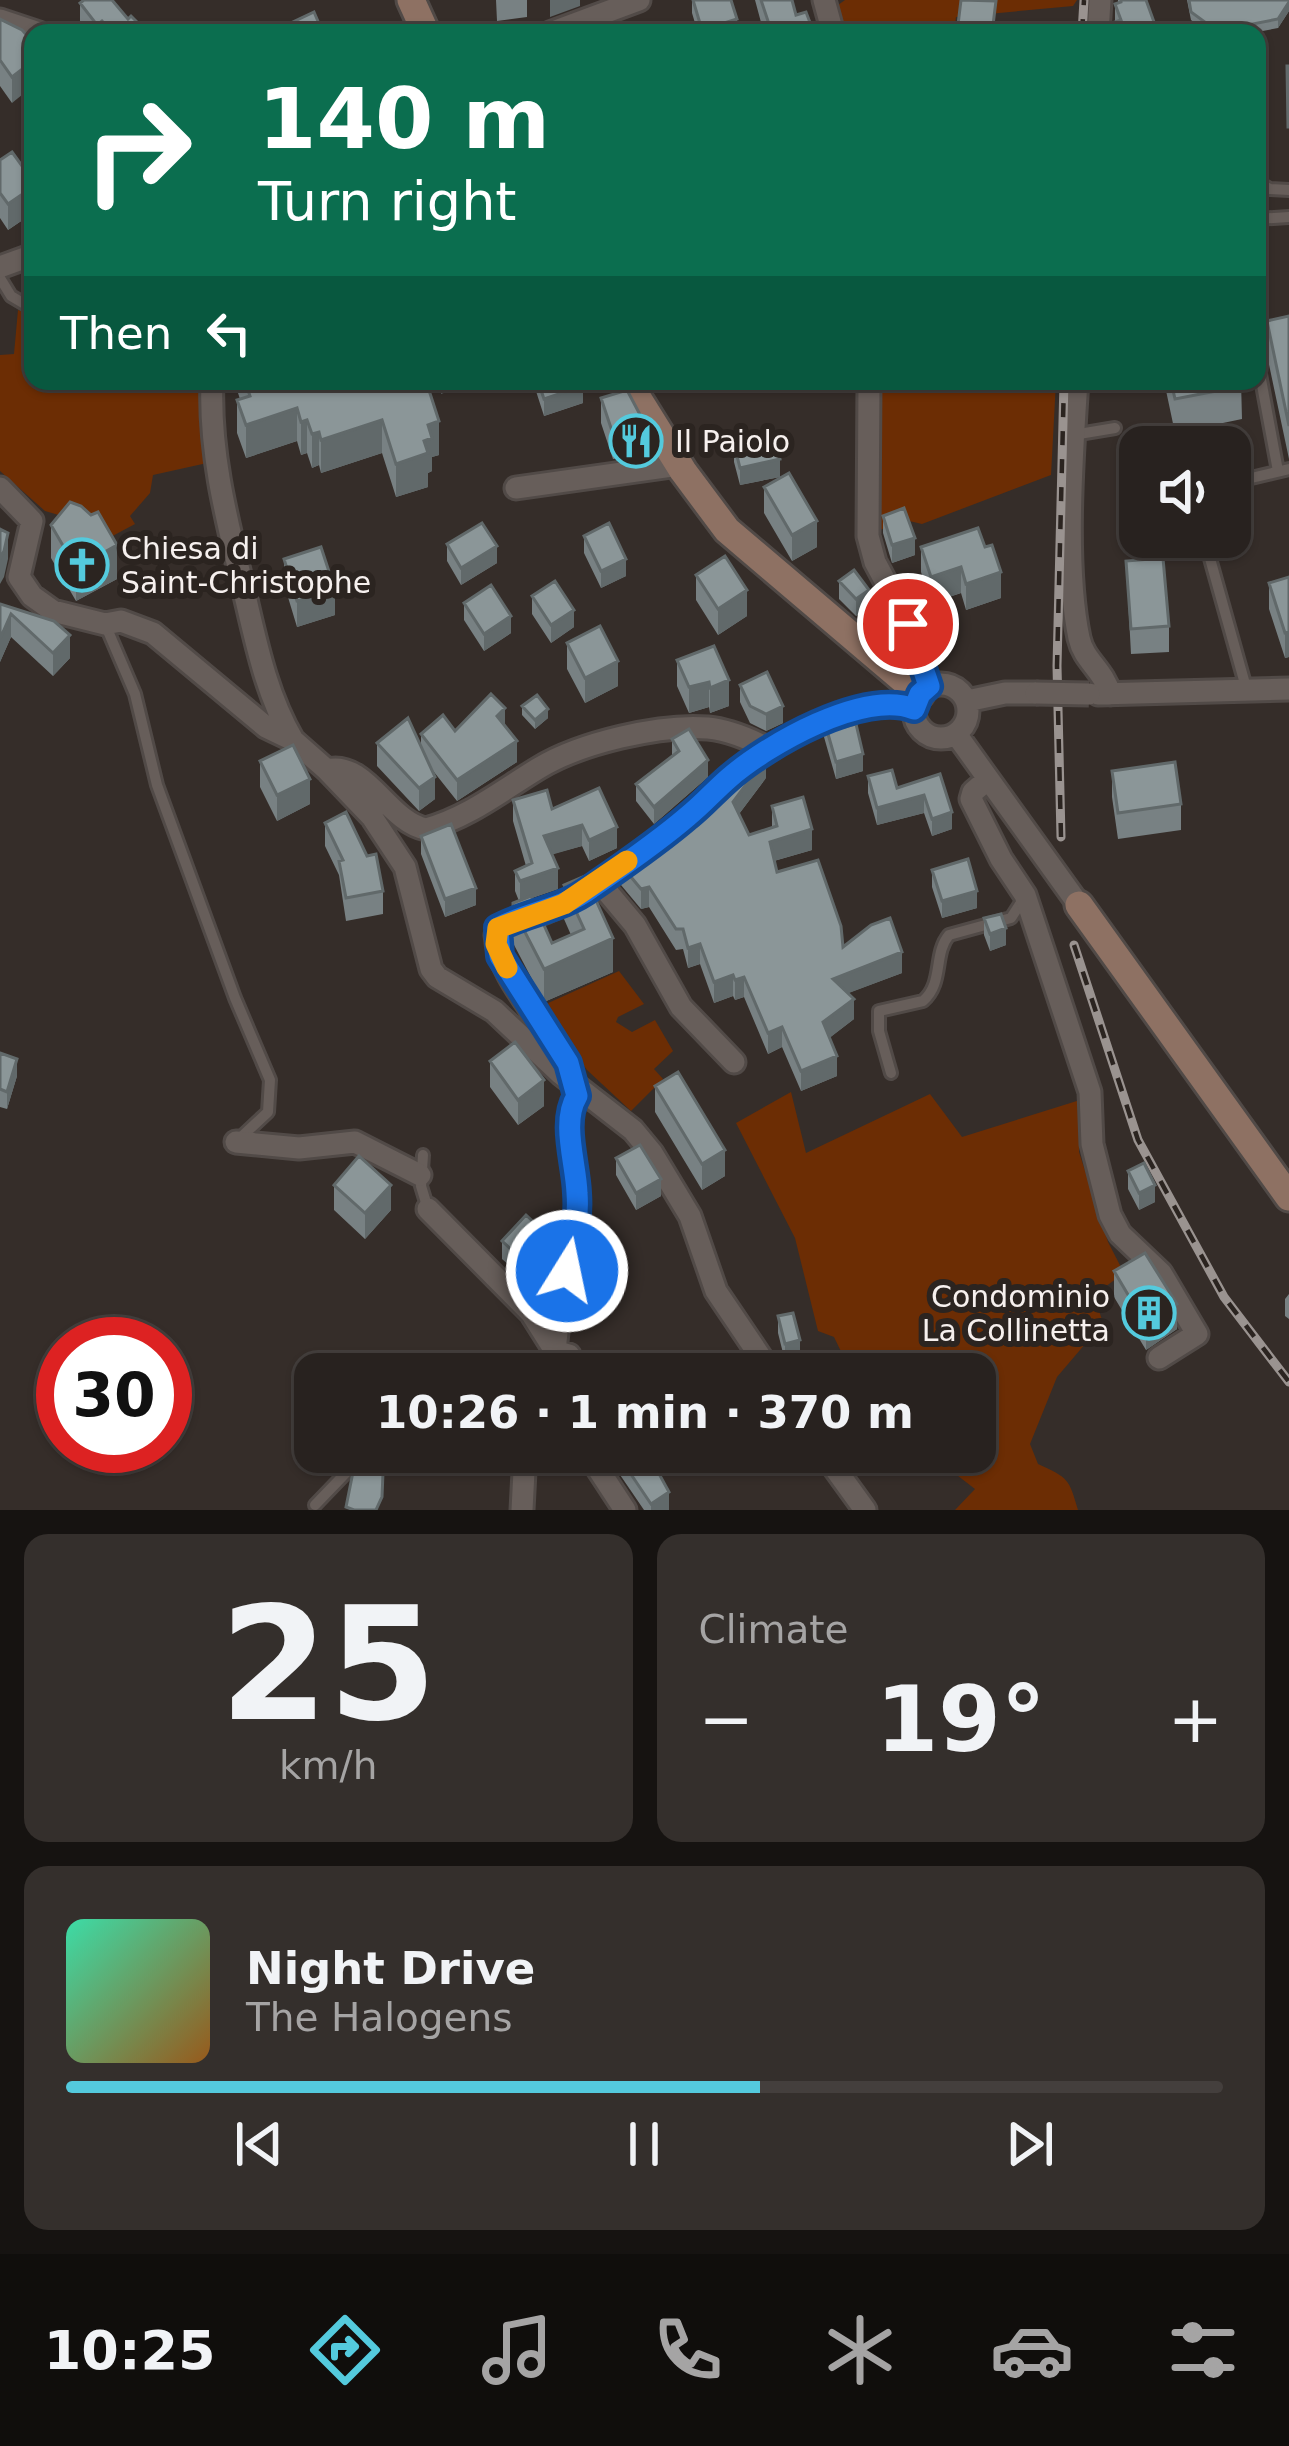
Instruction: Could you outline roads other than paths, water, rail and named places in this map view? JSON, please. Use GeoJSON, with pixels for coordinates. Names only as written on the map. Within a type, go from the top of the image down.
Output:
{"type":"FeatureCollection","features":[{"type":"Feature","properties":{"kind":"street"},"geometry":{"type":"LineString","coordinates":[[574,24],[639,0]]}},
{"type":"Feature","properties":{"kind":"street"},"geometry":{"type":"LineString","coordinates":[[212,390],[216,475],[257,647],[278,714],[293,740]]}},
{"type":"Feature","properties":{"kind":"street"},"geometry":{"type":"LineString","coordinates":[[633,390],[727,530],[921,696]]}},
{"type":"Feature","properties":{"kind":"street"},"geometry":{"type":"LineString","coordinates":[[556,1353],[559,1300],[576,1220],[570,1125],[577,1096],[568,1063],[500,956],[496,935],[505,924],[564,904],[599,882],[666,834],[731,776],[797,734],[877,703],[900,703],[921,696],[946,684],[967,701],[967,719],[956,734],[931,736],[918,725],[921,696],[908,624],[875,562],[868,536],[869,390]]}},
{"type":"Feature","properties":{"kind":"street"},"geometry":{"type":"LineString","coordinates":[[1076,390],[1075,602],[1079,643],[1104,674],[1100,694]]}},
{"type":"Feature","properties":{"kind":"street"},"geometry":{"type":"LineString","coordinates":[[516,488],[679,465]]}},
{"type":"Feature","properties":{"kind":"street"},"geometry":{"type":"LineString","coordinates":[[0,488],[32,521],[19,577],[40,604],[105,624],[121,621],[153,633],[266,727],[293,740],[372,817],[405,867],[424,951],[437,977],[494,1011],[633,1130],[680,1194],[716,1291],[758,1353]]}},
{"type":"Feature","properties":{"kind":"street"},"geometry":{"type":"LineString","coordinates":[[877,703],[885,677],[882,660]]}},
{"type":"Feature","properties":{"kind":"street"},"geometry":{"type":"LineString","coordinates":[[967,701],[1005,693],[1289,689]]}},
{"type":"Feature","properties":{"kind":"street"},"geometry":{"type":"LineString","coordinates":[[327,770],[340,766],[350,771],[397,815],[426,829],[471,813],[584,745],[707,728],[736,734],[769,749]]}},
{"type":"Feature","properties":{"kind":"street"},"geometry":{"type":"LineString","coordinates":[[956,734],[1289,1197]]}},
{"type":"Feature","properties":{"kind":"street"},"geometry":{"type":"LineString","coordinates":[[987,780],[971,799],[1000,859],[1024,895],[1090,1092],[1092,1144],[1110,1215],[1120,1234],[1161,1273],[1197,1334],[1159,1358]]}},
{"type":"Feature","properties":{"kind":"street"},"geometry":{"type":"LineString","coordinates":[[599,882],[635,925],[681,1006],[734,1062]]}},
{"type":"Feature","properties":{"kind":"street"},"geometry":{"type":"LineString","coordinates":[[236,1142],[298,1148],[355,1142],[421,1165]]}},
{"type":"Feature","properties":{"kind":"street"},"geometry":{"type":"LineString","coordinates":[[428,1209],[531,1313],[551,1353]]}},
{"type":"Feature","properties":{"kind":"street"},"geometry":{"type":"LineString","coordinates":[[523,1510],[524,1473]]}},
{"type":"Feature","properties":{"kind":"street"},"geometry":{"type":"LineString","coordinates":[[601,1473],[626,1510]]}},
{"type":"Feature","properties":{"kind":"street"},"geometry":{"type":"LineString","coordinates":[[838,1473],[865,1510]]}},
{"type":"Feature","properties":{"kind":"lane"},"geometry":{"type":"LineString","coordinates":[[0,278],[10,296],[24,304]]}},
{"type":"Feature","properties":{"kind":"lane"},"geometry":{"type":"LineString","coordinates":[[1251,478],[1284,470],[1265,390]]}},
{"type":"Feature","properties":{"kind":"lane"},"geometry":{"type":"LineString","coordinates":[[1073,435],[1115,428]]}},
{"type":"Feature","properties":{"kind":"lane"},"geometry":{"type":"LineString","coordinates":[[1210,558],[1247,691]]}},
{"type":"Feature","properties":{"kind":"lane"},"geometry":{"type":"LineString","coordinates":[[105,624],[135,694],[157,785],[270,1080],[268,1112],[236,1142]]}},
{"type":"Feature","properties":{"kind":"lane"},"geometry":{"type":"LineString","coordinates":[[891,1073],[879,1031],[879,1011],[923,1001],[936,983],[943,941],[1011,918],[1024,895]]}},
{"type":"Feature","properties":{"kind":"lane"},"geometry":{"type":"LineString","coordinates":[[421,1165],[428,1209]]}},
{"type":"Feature","properties":{"kind":"lane"},"geometry":{"type":"LineString","coordinates":[[315,1504],[345,1473]]}},
{"type":"Feature","properties":{"kind":"railway"},"geometry":{"type":"LineString","coordinates":[[1083,24],[1084,0]]}},
{"type":"Feature","properties":{"kind":"railway"},"geometry":{"type":"LineString","coordinates":[[1061,837],[1057,666],[1064,390]]}},
{"type":"Feature","properties":{"kind":"railway"},"geometry":{"type":"LineString","coordinates":[[1074,945],[1138,1140],[1224,1297],[1289,1382]]}},
{"type":"Feature","properties":{"kind":"place","name":"Il Paiolo"},"geometry":{"type":"Point","coordinates":[636,441]}},
{"type":"Feature","properties":{"kind":"place","name":"Chiesa di Saint-Christophe"},"geometry":{"type":"Point","coordinates":[82,565]}},
{"type":"Feature","properties":{"kind":"place","name":"Condominio La Collinetta"},"geometry":{"type":"Point","coordinates":[1149,1313]}}]}
